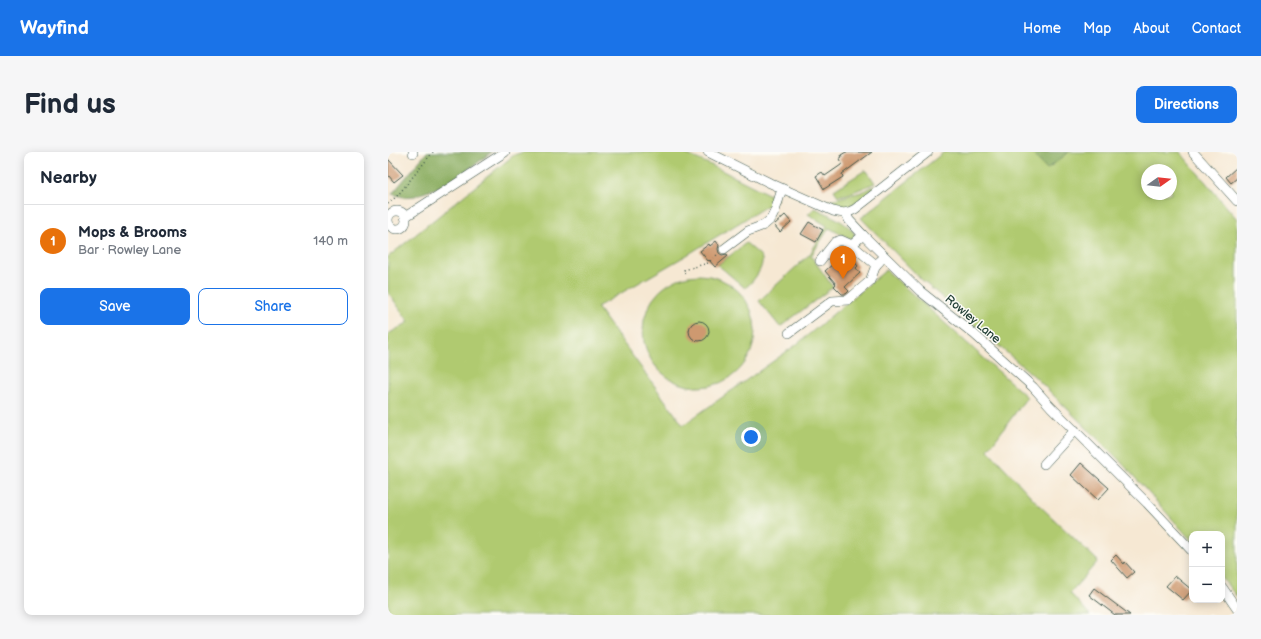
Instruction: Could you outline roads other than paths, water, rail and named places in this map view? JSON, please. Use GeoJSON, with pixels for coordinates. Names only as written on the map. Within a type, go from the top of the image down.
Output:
{"type":"FeatureCollection","features":[{"type":"Feature","properties":{"kind":"street"},"geometry":{"type":"LineString","coordinates":[[406,216],[505,152]]}},
{"type":"Feature","properties":{"kind":"street"},"geometry":{"type":"LineString","coordinates":[[708,152],[782,189],[833,211],[846,213],[855,209],[928,152]]}},
{"type":"Feature","properties":{"kind":"street"},"geometry":{"type":"LineString","coordinates":[[1193,152],[1237,201]]}},
{"type":"Feature","properties":{"kind":"street"},"geometry":{"type":"LineString","coordinates":[[724,249],[748,231],[764,225],[772,219],[782,189]]}},
{"type":"Feature","properties":{"kind":"street"},"geometry":{"type":"LineString","coordinates":[[390,207],[406,216]]}},
{"type":"Feature","properties":{"kind":"street"},"geometry":{"type":"LineString","coordinates":[[390,207],[390,228],[397,229],[402,227],[406,222],[406,216]]}},
{"type":"Feature","properties":{"kind":"street","name":"Rowley Lane"},"geometry":{"type":"LineString","coordinates":[[846,213],[849,220],[862,236],[884,258],[920,291],[974,334],[1033,387],[1189,548]]}},
{"type":"Feature","properties":{"kind":"street"},"geometry":{"type":"LineString","coordinates":[[852,245],[862,236]]}},
{"type":"Feature","properties":{"kind":"street"},"geometry":{"type":"LineString","coordinates":[[820,261],[835,242],[841,240],[852,245],[876,265]]}},
{"type":"Feature","properties":{"kind":"street"},"geometry":{"type":"LineString","coordinates":[[789,333],[832,301],[848,300],[870,281],[876,265],[884,258]]}},
{"type":"Feature","properties":{"kind":"street"},"geometry":{"type":"LineString","coordinates":[[1044,464],[1075,430]]}},
{"type":"Feature","properties":{"kind":"street"},"geometry":{"type":"LineString","coordinates":[[1225,591],[1237,609]]}},
{"type":"Feature","properties":{"kind":"place","name":"Mops & Brooms"},"geometry":{"type":"Point","coordinates":[843,279]}}]}
